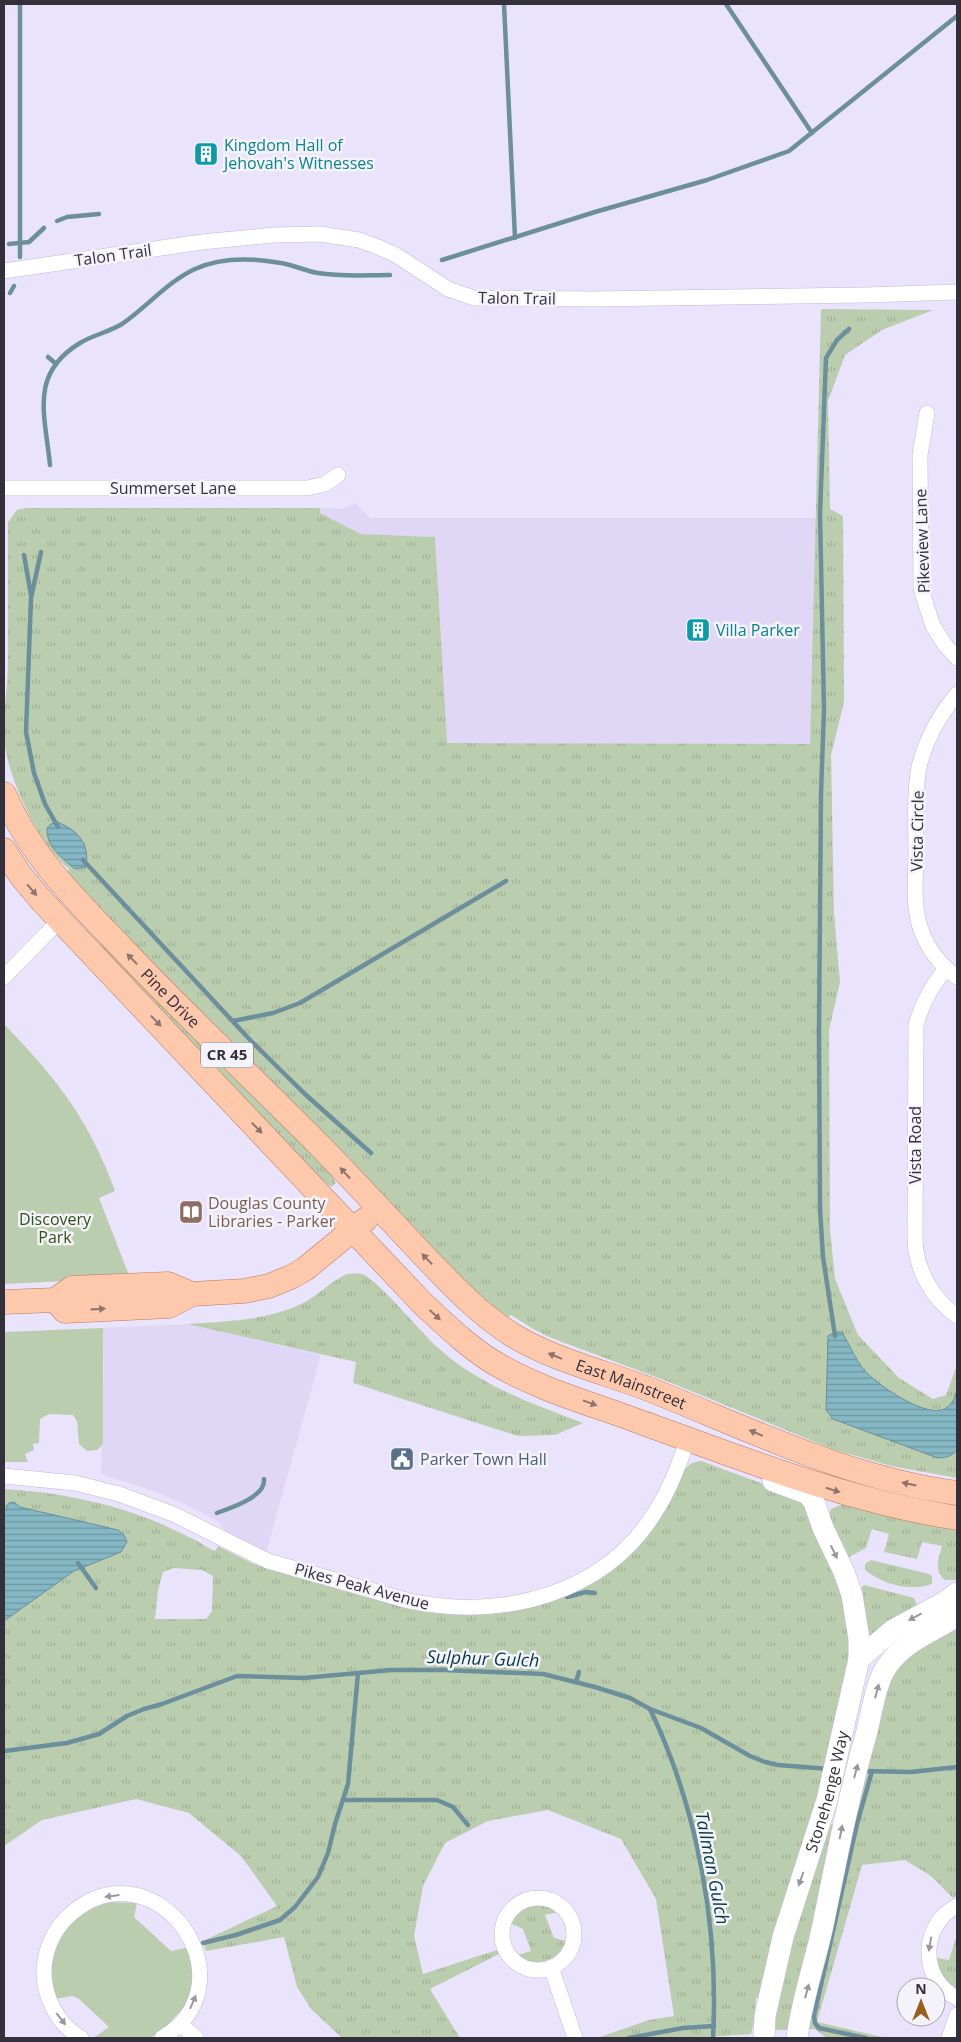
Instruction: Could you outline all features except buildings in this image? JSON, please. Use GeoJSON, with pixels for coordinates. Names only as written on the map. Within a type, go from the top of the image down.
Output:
{"type":"FeatureCollection","features":[{"type":"Feature","properties":{"kind":"main road","name":"Pine Drive"},"geometry":{"type":"LineString","coordinates":[[4,794],[28,842],[56,877],[171,1000],[322,1148],[379,1208]]}},
{"type":"Feature","properties":{"kind":"main road","name":"Pine Drive"},"geometry":{"type":"LineString","coordinates":[[4,850],[31,889],[354,1229]]}},
{"type":"Feature","properties":{"kind":"main road"},"geometry":{"type":"LineString","coordinates":[[4,1302],[55,1300],[65,1311],[169,1306],[192,1294],[251,1290],[281,1282],[305,1269],[379,1208]]}},
{"type":"Feature","properties":{"kind":"main road","name":"East Mainstreet"},"geometry":{"type":"LineString","coordinates":[[379,1208],[470,1302],[496,1324],[530,1344],[562,1358],[654,1391],[832,1464],[899,1482],[957,1493]]}},
{"type":"Feature","properties":{"kind":"main road","name":"East Mainstreet"},"geometry":{"type":"LineString","coordinates":[[354,1229],[423,1304],[464,1341],[492,1361],[541,1385],[746,1460],[854,1496],[926,1513],[957,1518]]}},
{"type":"Feature","properties":{"kind":"street","name":"Talon Trail"},"geometry":{"type":"LineString","coordinates":[[4,271],[202,242],[274,235],[320,234],[360,240],[378,247],[396,255],[448,289],[474,298],[603,299],[957,292]]}},
{"type":"Feature","properties":{"kind":"street","name":"Pikeview Lane"},"geometry":{"type":"LineString","coordinates":[[927,414],[920,455],[922,588],[933,626],[945,645],[957,658]]}},
{"type":"Feature","properties":{"kind":"street","name":"Summerset Lane"},"geometry":{"type":"LineString","coordinates":[[4,488],[308,488],[326,484],[338,475]]}},
{"type":"Feature","properties":{"kind":"street","name":"Vista Circle"},"geometry":{"type":"LineString","coordinates":[[952,973],[927,944],[918,917],[916,903],[916,793],[924,752],[942,713],[957,694]]}},
{"type":"Feature","properties":{"kind":"street"},"geometry":{"type":"LineString","coordinates":[[4,977],[60,920]]}},
{"type":"Feature","properties":{"kind":"street","name":"Vista Road"},"geometry":{"type":"LineString","coordinates":[[952,973],[934,983],[928,992],[916,1025],[915,1240],[916,1255],[926,1281],[940,1301],[957,1316]]}},
{"type":"Feature","properties":{"kind":"street","name":"Pikes Peak Avenue"},"geometry":{"type":"LineString","coordinates":[[4,1476],[59,1480],[120,1494],[173,1514],[268,1561],[402,1599],[433,1606],[489,1606],[514,1604],[552,1594],[588,1577],[608,1563],[644,1528],[658,1508],[671,1483],[688,1439]]}},
{"type":"Feature","properties":{"kind":"street","name":"Stonehenge Way"},"geometry":{"type":"LineString","coordinates":[[746,1460],[760,1476],[808,1494],[814,1502],[823,1528],[844,1572],[852,1595],[859,1639],[859,1659],[844,1734],[819,1943],[800,2018],[797,2038]]}},
{"type":"Feature","properties":{"kind":"street"},"geometry":{"type":"LineString","coordinates":[[859,1659],[893,1630],[943,1603],[957,1593]]}},
{"type":"Feature","properties":{"kind":"street","name":"Stonehenge Way"},"geometry":{"type":"LineString","coordinates":[[764,2038],[765,2016],[783,1937],[837,1801],[865,1738],[879,1683],[889,1664],[904,1648],[916,1639],[957,1616]]}},
{"type":"Feature","properties":{"kind":"street"},"geometry":{"type":"LineString","coordinates":[[81,2038],[64,2024],[49,2000],[44,1973],[46,1955],[52,1938],[69,1915],[85,1904],[114,1895],[143,1898],[161,1905],[176,1917],[188,1933],[198,1960],[199,1980],[191,2008],[180,2024],[162,2038]]}},
{"type":"Feature","properties":{"kind":"street"},"geometry":{"type":"LineString","coordinates":[[536,1898],[555,1902],[565,1910],[571,1920],[574,1933],[570,1951],[562,1960],[551,1967],[538,1969],[525,1967],[510,1955],[504,1944],[503,1931],[506,1919],[513,1908],[524,1901],[536,1898]]}},
{"type":"Feature","properties":{"kind":"street"},"geometry":{"type":"LineString","coordinates":[[957,1906],[946,1913],[935,1926],[928,1952],[935,1978],[947,1991],[957,1998]]}},
{"type":"Feature","properties":{"kind":"street"},"geometry":{"type":"LineString","coordinates":[[551,1967],[575,2038]]}},
{"type":"Feature","properties":{"kind":"street"},"geometry":{"type":"LineString","coordinates":[[949,2038],[957,2015]]}},
{"type":"Feature","properties":{"kind":"street"},"geometry":{"type":"LineString","coordinates":[[180,2024],[196,2038]]}},
{"type":"Feature","properties":{"kind":"shaded area"},"geometry":{"type":"Polygon","coordinates":[[[355,503],[370,518],[817,518],[810,744],[446,743],[435,537],[361,534],[320,513],[320,508],[342,509],[355,503]]]}},
{"type":"Feature","properties":{"kind":"shaded area"},"geometry":{"type":"Polygon","coordinates":[[[57,822],[71,829],[81,839],[86,851],[86,867],[75,869],[52,846],[47,835],[47,828],[57,822]]]}},
{"type":"Feature","properties":{"kind":"shaded area"},"geometry":{"type":"Polygon","coordinates":[[[187,1324],[321,1355],[266,1553],[226,1532],[218,1521],[186,1505],[159,1493],[101,1474],[102,1386],[104,1381],[103,1328],[187,1324]]]}},
{"type":"Feature","properties":{"kind":"shaded area"},"geometry":{"type":"Polygon","coordinates":[[[835,1332],[842,1332],[860,1365],[869,1375],[888,1390],[911,1403],[922,1408],[941,1410],[952,1403],[957,1390],[957,1450],[947,1457],[935,1457],[833,1419],[826,1410],[828,1336],[835,1332]]]}},
{"type":"Feature","properties":{"kind":"shaded area"},"geometry":{"type":"Polygon","coordinates":[[[14,1502],[20,1507],[118,1530],[124,1535],[127,1542],[121,1552],[74,1571],[4,1621],[4,1512],[9,1503],[14,1502]]]}},
{"type":"Feature","properties":{"kind":"green space"},"geometry":{"type":"Polygon","coordinates":[[[821,309],[933,310],[882,330],[845,355],[828,401],[830,509],[843,516],[844,702],[831,755],[834,914],[840,982],[829,1030],[830,1230],[835,1279],[858,1335],[899,1378],[933,1399],[946,1395],[957,1365],[957,1478],[891,1466],[832,1449],[669,1382],[549,1337],[511,1315],[505,1319],[495,1312],[65,876],[69,869],[46,843],[17,788],[10,769],[4,735],[8,663],[8,522],[17,510],[25,508],[320,508],[320,513],[361,534],[435,537],[447,743],[810,744],[821,309]]]}},
{"type":"Feature","properties":{"kind":"green space"},"geometry":{"type":"Polygon","coordinates":[[[102,943],[331,1174],[336,1183],[331,1187],[317,1177],[98,947],[102,943]]]}},
{"type":"Feature","properties":{"kind":"green space","name":"Discovery Park"},"geometry":{"type":"Polygon","coordinates":[[[4,1024],[55,1082],[94,1142],[115,1191],[99,1198],[130,1278],[4,1284],[4,1024]]]}},
{"type":"Feature","properties":{"kind":"green space"},"geometry":{"type":"Polygon","coordinates":[[[347,1274],[362,1274],[369,1278],[388,1295],[436,1346],[469,1372],[506,1392],[583,1423],[555,1435],[518,1436],[353,1383],[356,1362],[187,1324],[232,1321],[277,1313],[305,1302],[347,1274]]]}},
{"type":"Feature","properties":{"kind":"green space"},"geometry":{"type":"Polygon","coordinates":[[[103,1328],[103,1444],[97,1450],[87,1451],[79,1444],[77,1421],[73,1415],[49,1414],[40,1419],[39,1443],[33,1444],[34,1450],[25,1454],[28,1462],[4,1462],[4,1332],[103,1328]]]}},
{"type":"Feature","properties":{"kind":"green space"},"geometry":{"type":"Polygon","coordinates":[[[701,1461],[801,1498],[838,1573],[852,1653],[839,1725],[763,1998],[756,1998],[755,2017],[751,2034],[692,2038],[597,2038],[649,2020],[674,2016],[656,1899],[621,1839],[548,1810],[488,1821],[445,1843],[423,1886],[414,1936],[423,1974],[497,1950],[499,1954],[430,1989],[460,2038],[342,2038],[311,2009],[297,1987],[284,1937],[206,1951],[203,1941],[277,1906],[241,1856],[189,1813],[136,1799],[42,1820],[4,1846],[4,1489],[63,1495],[120,1509],[157,1522],[215,1551],[218,1546],[254,1564],[405,1608],[438,1613],[472,1614],[506,1612],[539,1605],[570,1594],[599,1579],[626,1558],[649,1533],[670,1502],[684,1470],[693,1463],[701,1461]],[[174,1568],[163,1572],[158,1590],[155,1619],[206,1619],[212,1611],[213,1576],[202,1570],[174,1568]]]}},
{"type":"Feature","properties":{"kind":"green space"},"geometry":{"type":"Polygon","coordinates":[[[843,1504],[957,1527],[957,1580],[945,1580],[939,1573],[938,1560],[942,1546],[922,1542],[917,1559],[884,1552],[889,1534],[872,1529],[866,1548],[847,1558],[827,1520],[831,1509],[843,1504]]]}},
{"type":"Feature","properties":{"kind":"green space"},"geometry":{"type":"Polygon","coordinates":[[[871,1560],[929,1574],[932,1576],[932,1584],[905,1587],[888,1583],[865,1570],[865,1564],[871,1560]]]}},
{"type":"Feature","properties":{"kind":"green space"},"geometry":{"type":"Polygon","coordinates":[[[864,1585],[914,1598],[917,1606],[867,1640],[858,1591],[864,1585]]]}},
{"type":"Feature","properties":{"kind":"green space"},"geometry":{"type":"Polygon","coordinates":[[[957,1627],[957,1896],[953,1898],[931,1876],[905,1860],[862,1865],[817,2022],[887,2038],[826,2038],[815,2029],[808,2029],[883,1688],[906,1655],[957,1627]]]}},
{"type":"Feature","properties":{"kind":"green space"},"geometry":{"type":"Polygon","coordinates":[[[833,1824],[791,2024],[786,2030],[777,2030],[771,2026],[793,1928],[828,1825],[833,1824]]]}},
{"type":"Feature","properties":{"kind":"green space"},"geometry":{"type":"Polygon","coordinates":[[[108,1902],[137,1903],[134,1917],[171,1951],[190,1947],[193,1980],[185,2006],[163,2030],[150,2038],[95,2037],[109,2027],[78,1998],[72,1996],[55,1999],[51,1976],[57,1943],[70,1923],[79,1915],[108,1902]]]}},
{"type":"Feature","properties":{"kind":"green space"},"geometry":{"type":"Polygon","coordinates":[[[530,1904],[541,1904],[556,1908],[558,1912],[545,1915],[554,1938],[566,1941],[559,1955],[548,1962],[535,1963],[521,1959],[518,1955],[531,1951],[523,1929],[510,1923],[514,1916],[530,1904]]]}},
{"type":"Feature","properties":{"kind":"green space"},"geometry":{"type":"Polygon","coordinates":[[[957,1935],[957,1992],[946,1982],[946,1977],[940,1976],[936,1958],[949,1960],[957,1935]]]}},
{"type":"Feature","properties":{"kind":"waterway"},"geometry":{"type":"LineString","coordinates":[[20,4],[20,257]]}},
{"type":"Feature","properties":{"kind":"waterway"},"geometry":{"type":"LineString","coordinates":[[504,4],[515,238]]}},
{"type":"Feature","properties":{"kind":"waterway"},"geometry":{"type":"LineString","coordinates":[[726,4],[812,133]]}},
{"type":"Feature","properties":{"kind":"waterway"},"geometry":{"type":"LineString","coordinates":[[442,260],[595,212],[707,180],[789,151],[957,16]]}},
{"type":"Feature","properties":{"kind":"waterway"},"geometry":{"type":"LineString","coordinates":[[57,221],[67,217],[99,214]]}},
{"type":"Feature","properties":{"kind":"waterway"},"geometry":{"type":"LineString","coordinates":[[9,244],[29,242],[44,228]]}},
{"type":"Feature","properties":{"kind":"waterway"},"geometry":{"type":"LineString","coordinates":[[50,465],[44,396],[53,368],[64,355],[80,343],[122,324],[185,274],[215,262],[259,260],[327,274],[390,275]]}},
{"type":"Feature","properties":{"kind":"waterway"},"geometry":{"type":"LineString","coordinates":[[10,293],[14,286]]}},
{"type":"Feature","properties":{"kind":"waterway"},"geometry":{"type":"LineString","coordinates":[[835,1336],[823,1257],[820,1209],[819,1032],[821,793],[824,709],[820,513],[826,358],[837,340],[849,329]]}},
{"type":"Feature","properties":{"kind":"waterway"},"geometry":{"type":"LineString","coordinates":[[48,357],[55,363]]}},
{"type":"Feature","properties":{"kind":"waterway"},"geometry":{"type":"LineString","coordinates":[[41,552],[31,598],[26,732],[34,773],[45,804],[58,827]]}},
{"type":"Feature","properties":{"kind":"waterway"},"geometry":{"type":"LineString","coordinates":[[24,555],[31,595]]}},
{"type":"Feature","properties":{"kind":"waterway"},"geometry":{"type":"LineString","coordinates":[[83,860],[251,1041],[306,1095],[371,1153]]}},
{"type":"Feature","properties":{"kind":"waterway"},"geometry":{"type":"LineString","coordinates":[[233,1021],[273,1013],[300,1003],[506,881]]}},
{"type":"Feature","properties":{"kind":"waterway"},"geometry":{"type":"LineString","coordinates":[[217,1513],[238,1505],[253,1496],[263,1485],[264,1479]]}},
{"type":"Feature","properties":{"kind":"waterway"},"geometry":{"type":"LineString","coordinates":[[78,1563],[96,1588]]}},
{"type":"Feature","properties":{"kind":"waterway"},"geometry":{"type":"LineString","coordinates":[[567,1597],[586,1592],[595,1593]]}},
{"type":"Feature","properties":{"kind":"waterway","name":"Sulphur Gulch"},"geometry":{"type":"LineString","coordinates":[[4,1751],[67,1743],[99,1734],[127,1716],[237,1676],[304,1678],[391,1670],[444,1670],[543,1674],[595,1687],[630,1698],[650,1709],[701,1728],[750,1756],[765,1762],[778,1765],[829,1769]]}},
{"type":"Feature","properties":{"kind":"waterway"},"geometry":{"type":"LineString","coordinates":[[576,1682],[579,1672]]}},
{"type":"Feature","properties":{"kind":"waterway"},"geometry":{"type":"LineString","coordinates":[[203,1943],[236,1935],[280,1920],[295,1907],[318,1877],[328,1853],[348,1784],[358,1673]]}},
{"type":"Feature","properties":{"kind":"waterway","name":"Tallman Gulch"},"geometry":{"type":"LineString","coordinates":[[650,1709],[667,1747],[681,1787],[693,1828],[702,1870],[712,1954],[713,2038]]}},
{"type":"Feature","properties":{"kind":"waterway","name":"Sulphur Gulch"},"geometry":{"type":"LineString","coordinates":[[861,1771],[911,1772],[957,1767]]}},
{"type":"Feature","properties":{"kind":"waterway"},"geometry":{"type":"LineString","coordinates":[[866,2038],[819,2028],[815,2023],[814,2016],[857,1824],[872,1771]]}},
{"type":"Feature","properties":{"kind":"waterway"},"geometry":{"type":"LineString","coordinates":[[343,1800],[437,1800],[453,1807],[468,1825]]}},
{"type":"Feature","properties":{"kind":"waterway"},"geometry":{"type":"LineString","coordinates":[[629,2038],[683,2028],[714,2026]]}},
{"type":"Feature","properties":{"kind":"place","name":"Kingdom Hall of Jehovah's Witnesses"},"geometry":{"type":"Point","coordinates":[206,154]}},
{"type":"Feature","properties":{"kind":"place","name":"Villa Parker"},"geometry":{"type":"Point","coordinates":[698,630]}},
{"type":"Feature","properties":{"kind":"place","name":"Douglas County Libraries - Parker"},"geometry":{"type":"Point","coordinates":[191,1212]}},
{"type":"Feature","properties":{"kind":"place","name":"Parker Town Hall"},"geometry":{"type":"Point","coordinates":[402,1459]}}]}
